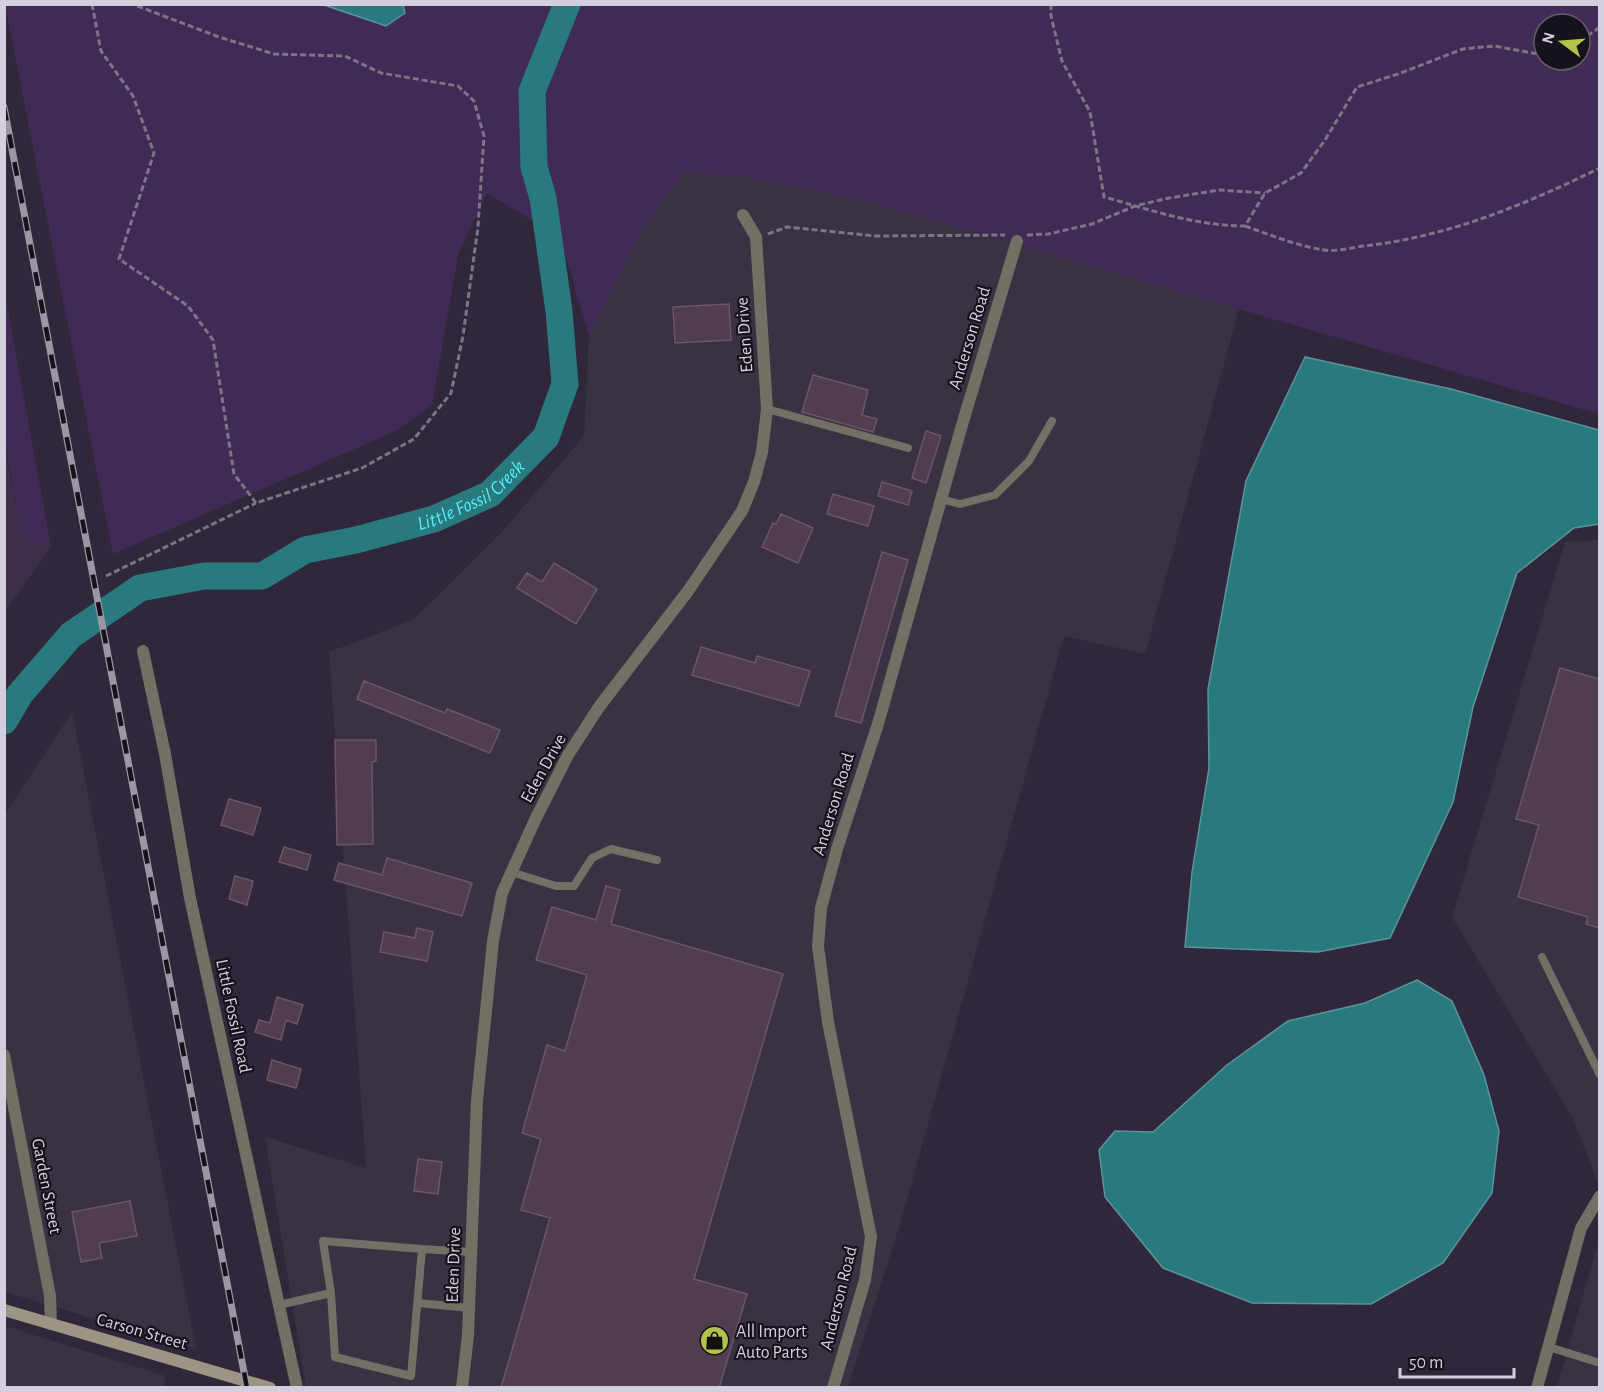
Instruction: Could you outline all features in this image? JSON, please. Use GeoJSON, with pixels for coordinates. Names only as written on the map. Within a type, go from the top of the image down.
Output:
{"type":"FeatureCollection","features":[{"type":"Feature","properties":{"kind":"street","name":"Eden Drive"},"geometry":{"type":"LineString","coordinates":[[462,1388],[470,1308],[477,1100],[493,941],[502,893],[568,755],[599,707],[688,591],[742,511],[754,482],[762,452],[767,409],[756,237],[743,215]]}},
{"type":"Feature","properties":{"kind":"street","name":"Anderson Road"},"geometry":{"type":"LineString","coordinates":[[833,1388],[865,1280],[871,1238],[828,1022],[818,946],[821,908],[837,849],[878,724],[1015,237]]}},
{"type":"Feature","properties":{"kind":"street","name":"Little Fossil Road"},"geometry":{"type":"LineString","coordinates":[[142,651],[165,754],[190,898],[297,1388]]}},
{"type":"Feature","properties":{"kind":"street","name":"Garden Street"},"geometry":{"type":"LineString","coordinates":[[4,1055],[50,1296],[51,1324]]}},
{"type":"Feature","properties":{"kind":"street"},"geometry":{"type":"LineString","coordinates":[[1538,1388],[1581,1228],[1599,1196]]}},
{"type":"Feature","properties":{"kind":"street","name":"Carson Street"},"geometry":{"type":"LineString","coordinates":[[4,1310],[270,1388]]}},
{"type":"Feature","properties":{"kind":"lane"},"geometry":{"type":"LineString","coordinates":[[767,409],[908,448]]}},
{"type":"Feature","properties":{"kind":"lane"},"geometry":{"type":"LineString","coordinates":[[941,500],[960,504],[995,495],[1029,461],[1052,422]]}},
{"type":"Feature","properties":{"kind":"lane"},"geometry":{"type":"LineString","coordinates":[[511,872],[556,886],[574,886],[592,858],[611,849],[657,860]]}},
{"type":"Feature","properties":{"kind":"lane"},"geometry":{"type":"LineString","coordinates":[[1542,957],[1599,1075]]}},
{"type":"Feature","properties":{"kind":"lane"},"geometry":{"type":"LineString","coordinates":[[422,1249],[411,1376],[335,1357],[331,1293],[322,1241],[472,1251]]}},
{"type":"Feature","properties":{"kind":"lane"},"geometry":{"type":"LineString","coordinates":[[279,1305],[331,1293]]}},
{"type":"Feature","properties":{"kind":"lane"},"geometry":{"type":"LineString","coordinates":[[418,1303],[470,1308]]}},
{"type":"Feature","properties":{"kind":"lane"},"geometry":{"type":"LineString","coordinates":[[1549,1347],[1599,1363]]}},
{"type":"Feature","properties":{"kind":"path"},"geometry":{"type":"LineString","coordinates":[[92,4],[101,51],[133,96],[154,153],[119,259],[188,306],[213,340],[234,474],[256,502]]}},
{"type":"Feature","properties":{"kind":"path"},"geometry":{"type":"LineString","coordinates":[[106,576],[256,502],[362,468],[414,440],[451,393],[463,336],[478,227],[484,136],[474,101],[458,86],[381,73],[345,56],[274,54],[219,37],[132,4]]}},
{"type":"Feature","properties":{"kind":"path"},"geometry":{"type":"LineString","coordinates":[[1050,4],[1062,61],[1090,112],[1104,197],[1187,221],[1220,226],[1245,226],[1326,250],[1400,242],[1483,220],[1544,195],[1599,168]]}},
{"type":"Feature","properties":{"kind":"path"},"geometry":{"type":"LineString","coordinates":[[1245,226],[1265,193],[1300,172],[1325,140],[1357,87],[1398,75],[1463,49],[1494,46],[1532,53]]}},
{"type":"Feature","properties":{"kind":"path"},"geometry":{"type":"LineString","coordinates":[[756,237],[787,227],[875,236],[1015,237],[1048,234],[1092,224],[1135,206],[1219,190],[1265,193]]}},
{"type":"Feature","properties":{"kind":"shaded area"},"geometry":{"type":"Polygon","coordinates":[[[403,4],[1599,5],[1599,414],[875,203],[748,177],[683,172],[638,238],[589,336],[560,237],[487,193],[458,255],[432,405],[396,431],[113,554],[5,5],[324,5],[386,26],[405,13],[403,4]]]}},
{"type":"Feature","properties":{"kind":"shaded area"},"geometry":{"type":"Polygon","coordinates":[[[324,5],[403,5],[405,13],[386,26],[324,5]]]}},
{"type":"Feature","properties":{"kind":"shaded area"},"geometry":{"type":"Polygon","coordinates":[[[683,172],[748,177],[875,203],[1239,309],[1145,654],[1064,636],[901,1221],[848,1387],[306,1387],[265,1137],[366,1168],[329,652],[413,620],[502,532],[584,436],[589,336],[638,238],[683,172]]]}},
{"type":"Feature","properties":{"kind":"shaded area"},"geometry":{"type":"Polygon","coordinates":[[[5,294],[51,547],[22,537],[5,442],[5,294]]]}},
{"type":"Feature","properties":{"kind":"shaded area"},"geometry":{"type":"Polygon","coordinates":[[[1305,357],[1451,389],[1599,430],[1599,524],[1574,528],[1517,573],[1473,707],[1453,802],[1390,938],[1318,952],[1185,947],[1192,872],[1209,768],[1208,689],[1246,481],[1305,357]]]}},
{"type":"Feature","properties":{"kind":"shaded area"},"geometry":{"type":"Polygon","coordinates":[[[4,442],[22,537],[51,547],[5,611],[4,442]]]}},
{"type":"Feature","properties":{"kind":"shaded area"},"geometry":{"type":"Polygon","coordinates":[[[1599,540],[1599,1185],[1573,1119],[1452,917],[1565,542],[1599,540]]]}},
{"type":"Feature","properties":{"kind":"shaded area"},"geometry":{"type":"Polygon","coordinates":[[[72,712],[196,1349],[5,1292],[5,814],[72,712]]]}},
{"type":"Feature","properties":{"kind":"shaded area"},"geometry":{"type":"Polygon","coordinates":[[[1417,980],[1452,1001],[1484,1075],[1499,1131],[1492,1193],[1443,1263],[1371,1304],[1252,1303],[1163,1268],[1105,1197],[1099,1150],[1115,1131],[1153,1132],[1227,1065],[1288,1021],[1365,1003],[1417,980]]]}},
{"type":"Feature","properties":{"kind":"shaded area"},"geometry":{"type":"Polygon","coordinates":[[[1599,1239],[1599,1387],[1557,1387],[1599,1239]]]}},
{"type":"Feature","properties":{"kind":"shaded area"},"geometry":{"type":"Polygon","coordinates":[[[5,1326],[166,1376],[163,1387],[5,1387],[5,1326]]]}},
{"type":"Feature","properties":{"kind":"building"},"geometry":{"type":"Polygon","coordinates":[[[729,304],[731,340],[675,343],[673,307],[729,304]]]}},
{"type":"Feature","properties":{"kind":"building"},"geometry":{"type":"Polygon","coordinates":[[[813,375],[868,390],[862,415],[877,419],[873,432],[802,412],[813,375]]]}},
{"type":"Feature","properties":{"kind":"building"},"geometry":{"type":"Polygon","coordinates":[[[926,431],[941,436],[926,483],[912,478],[926,431]]]}},
{"type":"Feature","properties":{"kind":"building"},"geometry":{"type":"Polygon","coordinates":[[[882,482],[912,491],[908,505],[878,496],[882,482]]]}},
{"type":"Feature","properties":{"kind":"building"},"geometry":{"type":"Polygon","coordinates":[[[833,494],[874,506],[868,526],[827,514],[833,494]]]}},
{"type":"Feature","properties":{"kind":"building"},"geometry":{"type":"Polygon","coordinates":[[[781,514],[813,528],[798,563],[762,547],[773,523],[776,524],[781,514]]]}},
{"type":"Feature","properties":{"kind":"building"},"geometry":{"type":"Polygon","coordinates":[[[882,552],[908,560],[861,723],[835,716],[882,552]]]}},
{"type":"Feature","properties":{"kind":"building"},"geometry":{"type":"Polygon","coordinates":[[[554,563],[597,589],[576,624],[517,588],[527,573],[542,582],[554,563]]]}},
{"type":"Feature","properties":{"kind":"building"},"geometry":{"type":"Polygon","coordinates":[[[701,647],[755,663],[757,656],[810,671],[799,706],[692,675],[701,647]]]}},
{"type":"Feature","properties":{"kind":"building"},"geometry":{"type":"Polygon","coordinates":[[[1560,668],[1599,679],[1599,928],[1586,924],[1588,917],[1518,897],[1539,825],[1516,819],[1560,668]]]}},
{"type":"Feature","properties":{"kind":"building"},"geometry":{"type":"Polygon","coordinates":[[[364,681],[445,713],[447,709],[500,730],[490,753],[357,699],[364,681]]]}},
{"type":"Feature","properties":{"kind":"building"},"geometry":{"type":"Polygon","coordinates":[[[335,740],[376,740],[376,761],[372,762],[373,844],[337,845],[335,740]]]}},
{"type":"Feature","properties":{"kind":"building"},"geometry":{"type":"Polygon","coordinates":[[[229,799],[261,808],[253,835],[221,825],[229,799]]]}},
{"type":"Feature","properties":{"kind":"building"},"geometry":{"type":"Polygon","coordinates":[[[284,847],[311,855],[307,870],[279,862],[284,847]]]}},
{"type":"Feature","properties":{"kind":"building"},"geometry":{"type":"Polygon","coordinates":[[[387,858],[472,883],[462,916],[334,880],[339,863],[382,875],[387,858]]]}},
{"type":"Feature","properties":{"kind":"building"},"geometry":{"type":"Polygon","coordinates":[[[235,876],[253,881],[247,905],[229,899],[235,876]]]}},
{"type":"Feature","properties":{"kind":"building"},"geometry":{"type":"Polygon","coordinates":[[[606,886],[620,890],[611,924],[783,974],[694,1279],[747,1294],[719,1388],[501,1388],[550,1218],[521,1210],[541,1139],[522,1133],[547,1045],[565,1051],[587,975],[536,960],[552,907],[596,920],[606,886]]]}},
{"type":"Feature","properties":{"kind":"building"},"geometry":{"type":"Polygon","coordinates":[[[417,928],[433,932],[427,961],[380,952],[384,932],[415,938],[417,928]]]}},
{"type":"Feature","properties":{"kind":"building"},"geometry":{"type":"Polygon","coordinates":[[[277,997],[303,1005],[297,1024],[286,1020],[281,1040],[255,1032],[259,1020],[270,1023],[277,997]]]}},
{"type":"Feature","properties":{"kind":"building"},"geometry":{"type":"Polygon","coordinates":[[[272,1060],[301,1069],[296,1088],[267,1080],[272,1060]]]}},
{"type":"Feature","properties":{"kind":"building"},"geometry":{"type":"Polygon","coordinates":[[[418,1159],[442,1162],[438,1194],[414,1191],[418,1159]]]}},
{"type":"Feature","properties":{"kind":"building"},"geometry":{"type":"Polygon","coordinates":[[[130,1201],[137,1236],[99,1243],[102,1258],[81,1262],[72,1212],[130,1201]]]}},
{"type":"Feature","properties":{"kind":"waterway","name":"Little Fossil Creek"},"geometry":{"type":"LineString","coordinates":[[4,721],[20,694],[71,635],[140,588],[204,576],[262,576],[305,550],[356,540],[434,519],[490,494],[546,437],[565,384],[559,311],[543,198],[534,167],[532,91],[567,4]]}},
{"type":"Feature","properties":{"kind":"railway"},"geometry":{"type":"LineString","coordinates":[[4,107],[247,1388]]}},
{"type":"Feature","properties":{"kind":"place","name":"All Import Auto Parts"},"geometry":{"type":"Point","coordinates":[715,1341]}}]}
